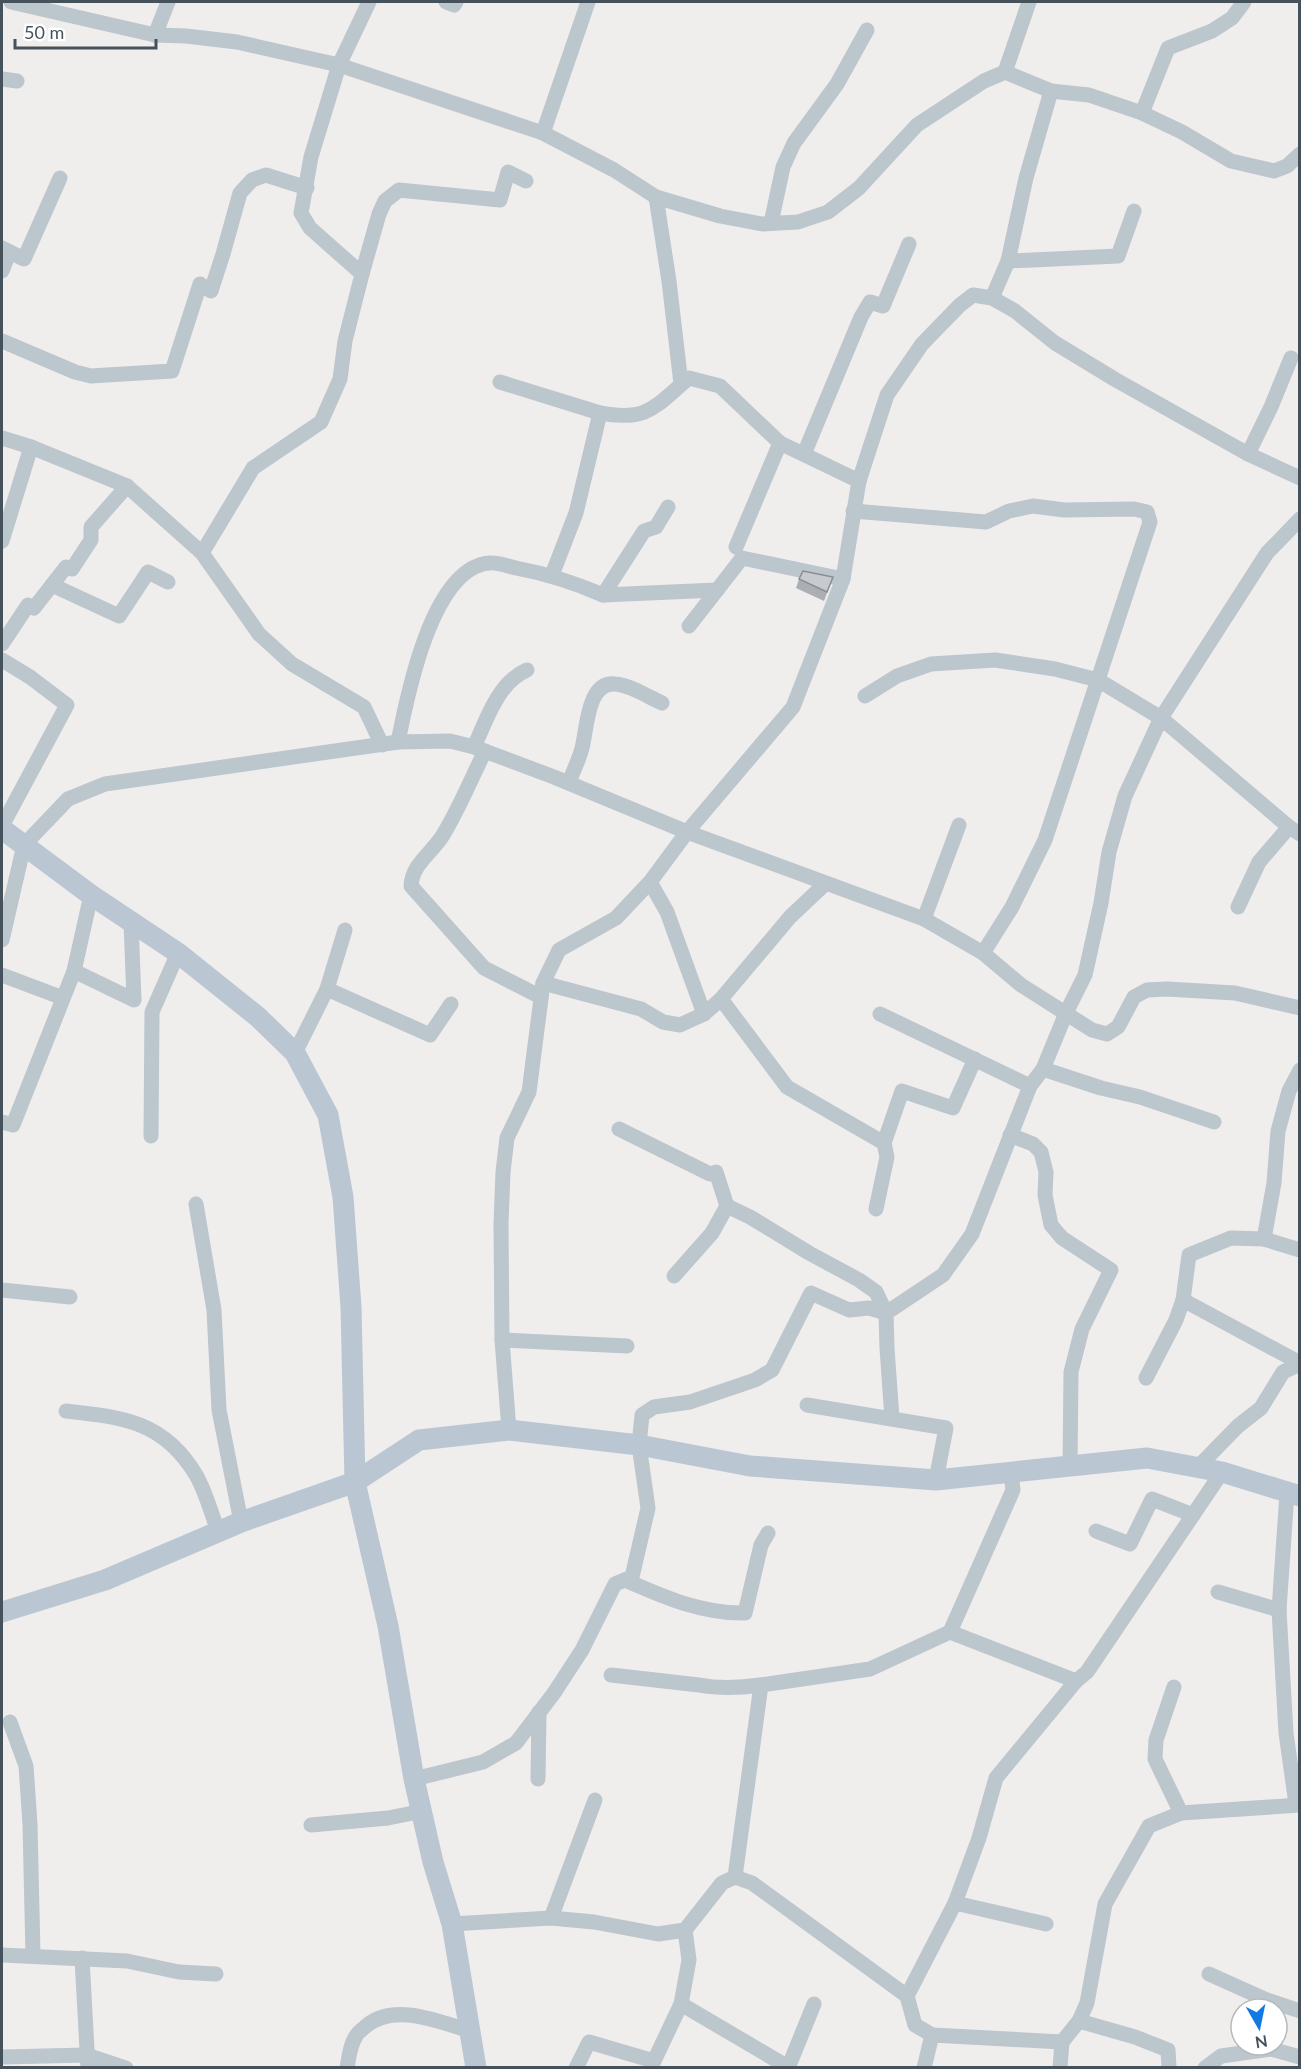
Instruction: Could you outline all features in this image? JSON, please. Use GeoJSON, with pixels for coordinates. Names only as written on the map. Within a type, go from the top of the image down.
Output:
{"type":"FeatureCollection","features":[{"type":"Feature","properties":{"kind":"main road"},"geometry":{"type":"LineString","coordinates":[[2,827],[90,895],[178,953],[258,1017],[295,1053],[328,1115],[343,1197],[351,1307],[355,1482],[388,1626],[414,1779],[433,1862],[452,1924],[476,2067]]}},
{"type":"Feature","properties":{"kind":"main road"},"geometry":{"type":"LineString","coordinates":[[2,1612],[105,1580],[241,1522],[355,1482],[419,1440],[509,1430],[639,1445],[750,1466],[936,1480],[1147,1458],[1222,1472],[1293,1494]]}},
{"type":"Feature","properties":{"kind":"street"},"geometry":{"type":"LineString","coordinates":[[11,2],[50,6],[155,35],[237,42],[339,65],[543,132],[614,170],[656,197],[720,216],[762,224],[798,222],[828,212],[859,188],[917,125],[984,81],[1005,72],[1051,91],[1089,95],[1142,112],[1231,161],[1274,171],[1287,166],[1299,154]]}},
{"type":"Feature","properties":{"kind":"street"},"geometry":{"type":"LineString","coordinates":[[155,35],[168,2]]}},
{"type":"Feature","properties":{"kind":"street"},"geometry":{"type":"LineString","coordinates":[[362,274],[310,228],[301,213],[311,157],[339,65],[369,2]]}},
{"type":"Feature","properties":{"kind":"street"},"geometry":{"type":"LineString","coordinates":[[446,2],[454,5],[456,2]]}},
{"type":"Feature","properties":{"kind":"street"},"geometry":{"type":"LineString","coordinates":[[543,132],[588,2]]}},
{"type":"Feature","properties":{"kind":"street"},"geometry":{"type":"LineString","coordinates":[[1005,72],[1029,2]]}},
{"type":"Feature","properties":{"kind":"street"},"geometry":{"type":"LineString","coordinates":[[1142,112],[1168,48],[1212,31],[1232,18],[1244,2]]}},
{"type":"Feature","properties":{"kind":"street"},"geometry":{"type":"LineString","coordinates":[[771,223],[783,167],[794,143],[837,84],[867,30]]}},
{"type":"Feature","properties":{"kind":"street"},"geometry":{"type":"LineString","coordinates":[[992,298],[1008,261],[1026,178],[1051,91]]}},
{"type":"Feature","properties":{"kind":"street"},"geometry":{"type":"LineString","coordinates":[[202,553],[253,468],[321,422],[340,379],[345,341],[362,274],[385,201],[399,190],[500,200],[508,172],[526,181]]}},
{"type":"Feature","properties":{"kind":"street"},"geometry":{"type":"LineString","coordinates":[[2,341],[75,372],[92,376],[172,371],[200,284],[211,291],[240,193],[252,180],[266,175],[307,188]]}},
{"type":"Feature","properties":{"kind":"street"},"geometry":{"type":"LineString","coordinates":[[2,271],[5,250],[24,259],[60,178]]}},
{"type":"Feature","properties":{"kind":"street"},"geometry":{"type":"LineString","coordinates":[[656,197],[681,384]]}},
{"type":"Feature","properties":{"kind":"street"},"geometry":{"type":"LineString","coordinates":[[1008,261],[1118,256],[1134,211]]}},
{"type":"Feature","properties":{"kind":"street"},"geometry":{"type":"LineString","coordinates":[[804,454],[861,317],[870,302],[883,306],[909,244]]}},
{"type":"Feature","properties":{"kind":"street"},"geometry":{"type":"LineString","coordinates":[[509,1430],[502,1340],[501,1224],[507,1138],[529,1092],[542,990],[559,950],[616,918],[650,882],[687,832],[793,707],[843,579],[859,482],[886,395],[922,344],[973,295],[992,298],[1015,311],[1055,343],[1116,380],[1248,454],[1299,478]]}},
{"type":"Feature","properties":{"kind":"street"},"geometry":{"type":"LineString","coordinates":[[1248,454],[1291,358]]}},
{"type":"Feature","properties":{"kind":"street"},"geometry":{"type":"LineString","coordinates":[[500,382],[616,416],[634,416],[649,411],[689,378],[720,386],[780,443],[859,482]]}},
{"type":"Feature","properties":{"kind":"street"},"geometry":{"type":"LineString","coordinates":[[552,575],[576,513],[600,413]]}},
{"type":"Feature","properties":{"kind":"street"},"geometry":{"type":"LineString","coordinates":[[2,438],[32,447],[127,486],[202,553],[259,634],[292,664],[364,707],[382,745]]}},
{"type":"Feature","properties":{"kind":"street"},"geometry":{"type":"LineString","coordinates":[[736,547],[780,443]]}},
{"type":"Feature","properties":{"kind":"street"},"geometry":{"type":"LineString","coordinates":[[2,541],[32,447]]}},
{"type":"Feature","properties":{"kind":"street"},"geometry":{"type":"LineString","coordinates":[[2,644],[28,605],[34,608],[66,567],[72,569],[91,540],[91,527],[127,486]]}},
{"type":"Feature","properties":{"kind":"street"},"geometry":{"type":"LineString","coordinates":[[853,511],[986,522],[1009,511],[1033,506],[1064,510],[1134,509],[1147,512],[1150,522],[1147,537],[1045,840],[1012,907],[983,953]]}},
{"type":"Feature","properties":{"kind":"street"},"geometry":{"type":"LineString","coordinates":[[603,595],[644,531],[656,527],[668,507]]}},
{"type":"Feature","properties":{"kind":"street"},"geometry":{"type":"LineString","coordinates":[[886,1313],[943,1275],[972,1234],[1030,1086],[1044,1069],[1066,1013],[1085,975],[1101,903],[1109,852],[1125,796],[1161,718],[1267,553],[1299,519]]}},
{"type":"Feature","properties":{"kind":"street"},"geometry":{"type":"LineString","coordinates":[[689,626],[742,558],[843,579]]}},
{"type":"Feature","properties":{"kind":"street"},"geometry":{"type":"LineString","coordinates":[[398,742],[404,709],[423,639],[454,584],[469,568],[490,563],[552,575],[603,595],[717,590]]}},
{"type":"Feature","properties":{"kind":"street"},"geometry":{"type":"LineString","coordinates":[[52,585],[119,616],[148,572],[168,582]]}},
{"type":"Feature","properties":{"kind":"street"},"geometry":{"type":"LineString","coordinates":[[2,660],[30,676],[67,705],[2,827]]}},
{"type":"Feature","properties":{"kind":"street"},"geometry":{"type":"LineString","coordinates":[[865,696],[897,676],[931,664],[995,660],[1055,669],[1098,680],[1161,718],[1294,831],[1259,862],[1238,907]]}},
{"type":"Feature","properties":{"kind":"street"},"geometry":{"type":"LineString","coordinates":[[527,670],[518,674],[498,697],[479,749],[442,836],[412,875],[411,886],[484,968],[542,990],[641,1009],[663,1022],[680,1025],[704,1014],[721,999],[790,917],[825,884]]}},
{"type":"Feature","properties":{"kind":"street"},"geometry":{"type":"LineString","coordinates":[[569,783],[582,749],[589,711],[595,696],[604,687],[614,684],[662,703]]}},
{"type":"Feature","properties":{"kind":"street"},"geometry":{"type":"LineString","coordinates":[[2,940],[24,845],[68,799],[105,784],[398,742],[450,741],[479,749],[687,832],[924,919],[983,953],[1021,985],[1092,1030],[1107,1034],[1118,1027],[1134,997],[1147,990],[1235,993],[1299,1008]]}},
{"type":"Feature","properties":{"kind":"street"},"geometry":{"type":"LineString","coordinates":[[924,919],[959,825]]}},
{"type":"Feature","properties":{"kind":"street"},"geometry":{"type":"LineString","coordinates":[[650,882],[667,912],[704,1014]]}},
{"type":"Feature","properties":{"kind":"street"},"geometry":{"type":"LineString","coordinates":[[2,1122],[13,1125],[74,971],[90,895]]}},
{"type":"Feature","properties":{"kind":"street"},"geometry":{"type":"LineString","coordinates":[[74,971],[134,1000],[131,922]]}},
{"type":"Feature","properties":{"kind":"street"},"geometry":{"type":"LineString","coordinates":[[295,1053],[327,989],[345,930]]}},
{"type":"Feature","properties":{"kind":"street"},"geometry":{"type":"LineString","coordinates":[[151,1136],[152,1012],[178,953]]}},
{"type":"Feature","properties":{"kind":"street"},"geometry":{"type":"LineString","coordinates":[[2,975],[63,998]]}},
{"type":"Feature","properties":{"kind":"street"},"geometry":{"type":"LineString","coordinates":[[327,989],[430,1035],[450,1004]]}},
{"type":"Feature","properties":{"kind":"street"},"geometry":{"type":"LineString","coordinates":[[721,999],[787,1087],[884,1143]]}},
{"type":"Feature","properties":{"kind":"street"},"geometry":{"type":"LineString","coordinates":[[880,1014],[1030,1086]]}},
{"type":"Feature","properties":{"kind":"street"},"geometry":{"type":"LineString","coordinates":[[876,1209],[887,1157],[884,1143],[902,1091],[953,1108],[975,1059]]}},
{"type":"Feature","properties":{"kind":"street"},"geometry":{"type":"LineString","coordinates":[[1044,1069],[1214,1122]]}},
{"type":"Feature","properties":{"kind":"street"},"geometry":{"type":"LineString","coordinates":[[1264,1239],[1274,1183],[1278,1131],[1289,1091],[1299,1070]]}},
{"type":"Feature","properties":{"kind":"street"},"geometry":{"type":"LineString","coordinates":[[619,1129],[710,1174],[716,1172],[727,1206],[750,1217],[876,1292],[886,1313],[892,1419]]}},
{"type":"Feature","properties":{"kind":"street"},"geometry":{"type":"LineString","coordinates":[[1010,1135],[1033,1144],[1041,1152],[1046,1172],[1045,1195],[1051,1225],[1062,1238],[1111,1270],[1082,1329],[1071,1372],[1070,1465]]}},
{"type":"Feature","properties":{"kind":"street"},"geometry":{"type":"LineString","coordinates":[[196,1204],[214,1310],[219,1410],[241,1522]]}},
{"type":"Feature","properties":{"kind":"street"},"geometry":{"type":"LineString","coordinates":[[674,1276],[712,1233],[727,1206]]}},
{"type":"Feature","properties":{"kind":"street"},"geometry":{"type":"LineString","coordinates":[[1146,1378],[1176,1320],[1183,1300],[1189,1255],[1231,1238],[1264,1239],[1299,1250]]}},
{"type":"Feature","properties":{"kind":"street"},"geometry":{"type":"LineString","coordinates":[[2,1290],[69,1297]]}},
{"type":"Feature","properties":{"kind":"street"},"geometry":{"type":"LineString","coordinates":[[414,1779],[483,1762],[516,1743],[582,1650],[615,1584],[632,1577],[648,1508],[639,1445],[642,1414],[654,1407],[690,1402],[755,1380],[772,1370],[811,1293],[849,1310],[869,1308],[886,1313]]}},
{"type":"Feature","properties":{"kind":"street"},"geometry":{"type":"LineString","coordinates":[[1183,1300],[1299,1363]]}},
{"type":"Feature","properties":{"kind":"street"},"geometry":{"type":"LineString","coordinates":[[502,1340],[627,1346]]}},
{"type":"Feature","properties":{"kind":"street"},"geometry":{"type":"LineString","coordinates":[[1198,1467],[1238,1426],[1261,1408],[1283,1372],[1299,1363]]}},
{"type":"Feature","properties":{"kind":"street"},"geometry":{"type":"LineString","coordinates":[[807,1405],[946,1428],[936,1480]]}},
{"type":"Feature","properties":{"kind":"street"},"geometry":{"type":"LineString","coordinates":[[66,1411],[118,1417],[141,1425],[165,1438],[182,1454],[198,1477],[218,1532]]}},
{"type":"Feature","properties":{"kind":"street"},"geometry":{"type":"LineString","coordinates":[[612,1675],[699,1684],[713,1688],[737,1689],[761,1686],[870,1669],[950,1632],[1013,1490],[1011,1472]]}},
{"type":"Feature","properties":{"kind":"street"},"geometry":{"type":"LineString","coordinates":[[907,1996],[955,1903],[979,1838],[996,1778],[1076,1681],[1088,1672],[1222,1472]]}},
{"type":"Feature","properties":{"kind":"street"},"geometry":{"type":"LineString","coordinates":[[1060,2067],[1062,2042],[1079,2021],[1087,2003],[1105,1904],[1149,1826],[1180,1813],[1298,1805],[1286,1732],[1279,1610],[1293,1494]]}},
{"type":"Feature","properties":{"kind":"street"},"geometry":{"type":"LineString","coordinates":[[1096,1531],[1130,1544],[1152,1499],[1193,1515]]}},
{"type":"Feature","properties":{"kind":"street"},"geometry":{"type":"LineString","coordinates":[[625,1580],[663,1597],[704,1610],[723,1614],[745,1613],[761,1545],[768,1533]]}},
{"type":"Feature","properties":{"kind":"street"},"geometry":{"type":"LineString","coordinates":[[1218,1592],[1279,1610]]}},
{"type":"Feature","properties":{"kind":"street"},"geometry":{"type":"LineString","coordinates":[[950,1632],[1076,1681]]}},
{"type":"Feature","properties":{"kind":"street"},"geometry":{"type":"LineString","coordinates":[[735,1877],[761,1686]]}},
{"type":"Feature","properties":{"kind":"street"},"geometry":{"type":"LineString","coordinates":[[1174,1687],[1156,1740],[1155,1759],[1180,1813]]}},
{"type":"Feature","properties":{"kind":"street"},"geometry":{"type":"LineString","coordinates":[[538,1779],[539,1712]]}},
{"type":"Feature","properties":{"kind":"street"},"geometry":{"type":"LineString","coordinates":[[10,1722],[26,1766],[30,1824],[33,1955]]}},
{"type":"Feature","properties":{"kind":"street"},"geometry":{"type":"LineString","coordinates":[[551,1918],[595,1800]]}},
{"type":"Feature","properties":{"kind":"street"},"geometry":{"type":"LineString","coordinates":[[311,1825],[388,1818],[423,1811]]}},
{"type":"Feature","properties":{"kind":"street"},"geometry":{"type":"LineString","coordinates":[[452,1924],[551,1918],[594,1922],[658,1934],[685,1930],[722,1883],[735,1877],[752,1882],[907,1996],[915,2025],[932,2035],[1062,2042]]}},
{"type":"Feature","properties":{"kind":"street"},"geometry":{"type":"LineString","coordinates":[[955,1903],[1046,1924]]}},
{"type":"Feature","properties":{"kind":"street"},"geometry":{"type":"LineString","coordinates":[[576,2067],[589,2042],[654,2061],[681,2004],[689,1960],[685,1930]]}},
{"type":"Feature","properties":{"kind":"street"},"geometry":{"type":"LineString","coordinates":[[2,1955],[127,1960],[179,1972],[216,1974]]}},
{"type":"Feature","properties":{"kind":"street"},"geometry":{"type":"LineString","coordinates":[[82,1959],[87,2061]]}},
{"type":"Feature","properties":{"kind":"street"},"geometry":{"type":"LineString","coordinates":[[1209,1974],[1267,2000],[1299,2011]]}},
{"type":"Feature","properties":{"kind":"street"},"geometry":{"type":"LineString","coordinates":[[681,2004],[788,2067],[814,2004]]}},
{"type":"Feature","properties":{"kind":"street"},"geometry":{"type":"LineString","coordinates":[[347,2067],[356,2034],[374,2020],[392,2015],[424,2017],[470,2031]]}},
{"type":"Feature","properties":{"kind":"street"},"geometry":{"type":"LineString","coordinates":[[1079,2021],[1135,2037],[1168,2050],[1169,2067],[1178,2067]]}},
{"type":"Feature","properties":{"kind":"street"},"geometry":{"type":"LineString","coordinates":[[924,2067],[932,2035]]}},
{"type":"Feature","properties":{"kind":"street"},"geometry":{"type":"LineString","coordinates":[[1205,2067],[1221,2056],[1271,2049],[1299,2057]]}},
{"type":"Feature","properties":{"kind":"street"},"geometry":{"type":"LineString","coordinates":[[2,2057],[87,2061],[126,2067]]}},
{"type":"Feature","properties":{"kind":"building"},"geometry":{"type":"Polygon","coordinates":[[[803,571],[833,577],[827,592],[799,579],[803,571]]]}}]}
